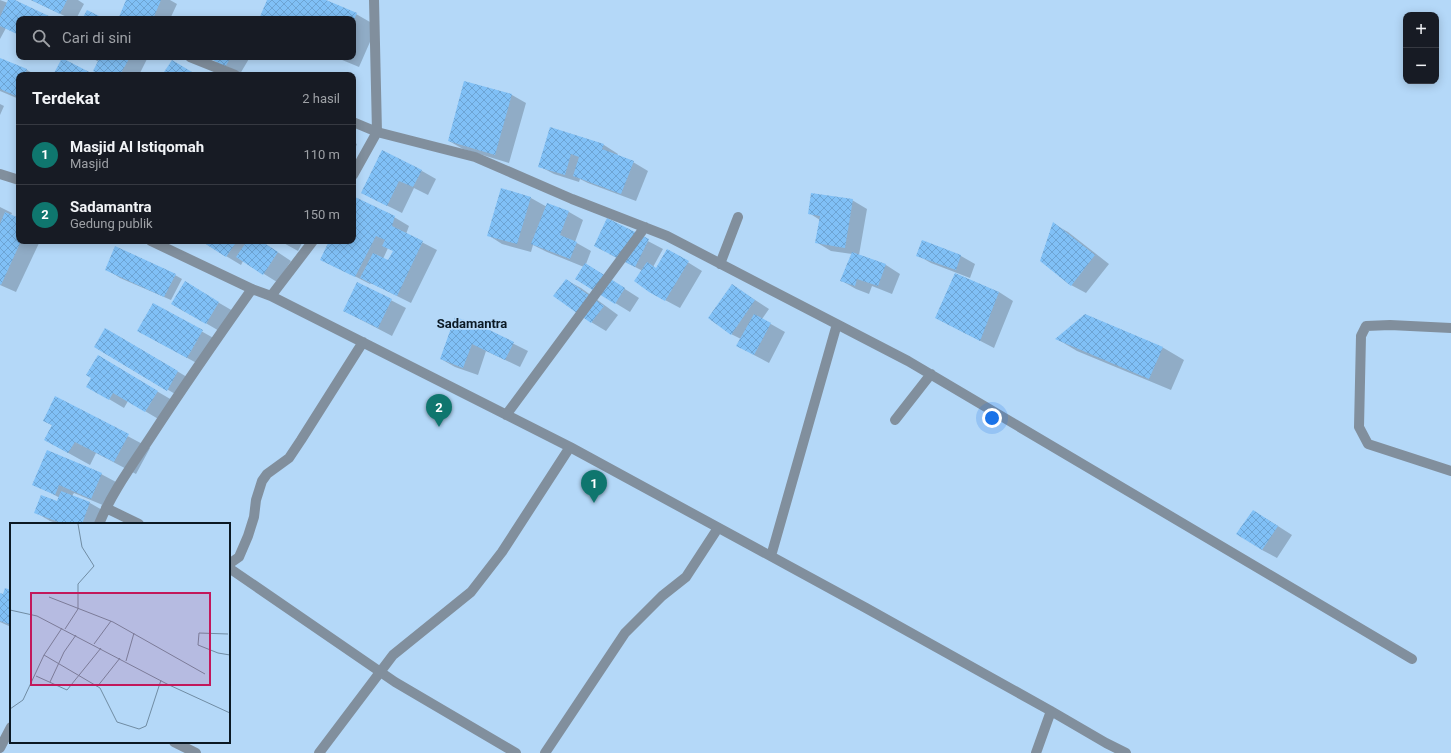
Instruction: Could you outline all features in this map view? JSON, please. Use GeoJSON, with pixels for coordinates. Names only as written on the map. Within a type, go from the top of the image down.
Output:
{"type":"FeatureCollection","features":[{"type":"Feature","properties":{"kind":"street"},"geometry":{"type":"LineString","coordinates":[[356,170],[377,132],[374,0]]}},
{"type":"Feature","properties":{"kind":"street"},"geometry":{"type":"LineString","coordinates":[[198,60],[228,72]]}},
{"type":"Feature","properties":{"kind":"street"},"geometry":{"type":"LineString","coordinates":[[356,123],[377,132],[475,157],[572,199],[667,236],[931,374],[1412,659]]}},
{"type":"Feature","properties":{"kind":"street"},"geometry":{"type":"LineString","coordinates":[[0,174],[16,179]]}},
{"type":"Feature","properties":{"kind":"street"},"geometry":{"type":"LineString","coordinates":[[720,264],[738,217]]}},
{"type":"Feature","properties":{"kind":"street"},"geometry":{"type":"LineString","coordinates":[[506,415],[645,227]]}},
{"type":"Feature","properties":{"kind":"street"},"geometry":{"type":"LineString","coordinates":[[157,244],[252,289],[271,296],[570,447],[771,556],[1126,753]]}},
{"type":"Feature","properties":{"kind":"street"},"geometry":{"type":"LineString","coordinates":[[271,296],[310,244]]}},
{"type":"Feature","properties":{"kind":"street"},"geometry":{"type":"LineString","coordinates":[[99,523],[106,508],[135,460],[252,289]]}},
{"type":"Feature","properties":{"kind":"street"},"geometry":{"type":"LineString","coordinates":[[771,556],[836,324]]}},
{"type":"Feature","properties":{"kind":"street"},"geometry":{"type":"LineString","coordinates":[[1451,328],[1390,325],[1366,326],[1361,336],[1359,427],[1368,444],[1451,471]]}},
{"type":"Feature","properties":{"kind":"street"},"geometry":{"type":"LineString","coordinates":[[230,563],[239,557],[248,536],[262,481],[267,474],[289,458],[363,342]]}},
{"type":"Feature","properties":{"kind":"street"},"geometry":{"type":"LineString","coordinates":[[895,420],[931,374]]}},
{"type":"Feature","properties":{"kind":"street"},"geometry":{"type":"LineString","coordinates":[[319,753],[393,654],[471,592],[502,552],[570,447]]}},
{"type":"Feature","properties":{"kind":"street"},"geometry":{"type":"LineString","coordinates":[[106,508],[137,523]]}},
{"type":"Feature","properties":{"kind":"street"},"geometry":{"type":"LineString","coordinates":[[545,753],[625,633],[662,596],[686,577],[718,528]]}},
{"type":"Feature","properties":{"kind":"street"},"geometry":{"type":"LineString","coordinates":[[230,569],[395,682],[516,753]]}},
{"type":"Feature","properties":{"kind":"street"},"geometry":{"type":"LineString","coordinates":[[1036,753],[1051,711]]}},
{"type":"Feature","properties":{"kind":"street"},"geometry":{"type":"LineString","coordinates":[[0,748],[10,729]]}},
{"type":"Feature","properties":{"kind":"street"},"geometry":{"type":"LineString","coordinates":[[176,743],[196,753]]}},
{"type":"Feature","properties":{"kind":"building"},"geometry":{"type":"Polygon","coordinates":[[[8,0],[15,0],[49,16],[16,16],[16,34],[0,26],[0,17],[8,0]]]}},
{"type":"Feature","properties":{"kind":"building"},"geometry":{"type":"Polygon","coordinates":[[[31,0],[67,0],[60,14],[31,0]]]}},
{"type":"Feature","properties":{"kind":"building"},"geometry":{"type":"Polygon","coordinates":[[[126,0],[161,0],[154,16],[119,16],[126,0]]]}},
{"type":"Feature","properties":{"kind":"building"},"geometry":{"type":"Polygon","coordinates":[[[267,0],[326,0],[357,13],[356,16],[260,16],[267,0]]]}},
{"type":"Feature","properties":{"kind":"building"},"geometry":{"type":"Polygon","coordinates":[[[87,10],[99,16],[84,16],[87,10]]]}},
{"type":"Feature","properties":{"kind":"building"},"geometry":{"type":"Polygon","coordinates":[[[0,58],[27,69],[26,72],[16,72],[16,96],[0,89],[0,58]]]}},
{"type":"Feature","properties":{"kind":"building"},"geometry":{"type":"Polygon","coordinates":[[[61,60],[66,60],[89,72],[55,72],[61,60]]]}},
{"type":"Feature","properties":{"kind":"building"},"geometry":{"type":"Polygon","coordinates":[[[98,60],[128,60],[122,72],[93,71],[98,60]]]}},
{"type":"Feature","properties":{"kind":"building"},"geometry":{"type":"Polygon","coordinates":[[[172,60],[192,72],[164,72],[172,60]]]}},
{"type":"Feature","properties":{"kind":"building"},"geometry":{"type":"Polygon","coordinates":[[[213,60],[229,60],[225,67],[213,60]]]}},
{"type":"Feature","properties":{"kind":"building"},"geometry":{"type":"Polygon","coordinates":[[[464,81],[512,94],[495,155],[448,141],[464,81]]]}},
{"type":"Feature","properties":{"kind":"building"},"geometry":{"type":"Polygon","coordinates":[[[550,127],[604,144],[602,149],[634,161],[621,194],[573,176],[579,157],[571,154],[565,175],[538,167],[550,127]]]}},
{"type":"Feature","properties":{"kind":"building"},"geometry":{"type":"Polygon","coordinates":[[[382,150],[422,170],[413,187],[399,181],[387,206],[361,193],[382,150]]]}},
{"type":"Feature","properties":{"kind":"building"},"geometry":{"type":"Polygon","coordinates":[[[501,188],[531,197],[517,244],[487,236],[501,188]]]}},
{"type":"Feature","properties":{"kind":"building"},"geometry":{"type":"Polygon","coordinates":[[[811,193],[853,199],[845,248],[815,243],[820,216],[808,214],[811,193]]]}},
{"type":"Feature","properties":{"kind":"building"},"geometry":{"type":"Polygon","coordinates":[[[356,197],[395,216],[392,226],[423,241],[397,296],[360,278],[373,253],[388,260],[393,251],[382,246],[385,240],[376,236],[355,277],[320,260],[328,244],[356,244],[356,197]]]}},
{"type":"Feature","properties":{"kind":"building"},"geometry":{"type":"Polygon","coordinates":[[[547,203],[569,211],[560,235],[577,242],[570,259],[531,244],[547,203]]]}},
{"type":"Feature","properties":{"kind":"building"},"geometry":{"type":"Polygon","coordinates":[[[5,212],[16,217],[16,244],[20,244],[1,285],[0,284],[0,224],[5,212]]]}},
{"type":"Feature","properties":{"kind":"building"},"geometry":{"type":"Polygon","coordinates":[[[607,218],[649,239],[635,267],[594,246],[607,218]]]}},
{"type":"Feature","properties":{"kind":"building"},"geometry":{"type":"Polygon","coordinates":[[[1053,222],[1095,255],[1071,286],[1040,261],[1053,222]]]}},
{"type":"Feature","properties":{"kind":"building"},"geometry":{"type":"Polygon","coordinates":[[[922,240],[961,255],[956,270],[916,256],[922,240]]]}},
{"type":"Feature","properties":{"kind":"building"},"geometry":{"type":"Polygon","coordinates":[[[206,244],[235,244],[226,257],[206,244]]]}},
{"type":"Feature","properties":{"kind":"building"},"geometry":{"type":"Polygon","coordinates":[[[245,244],[266,244],[278,252],[263,275],[236,257],[245,244]]]}},
{"type":"Feature","properties":{"kind":"building"},"geometry":{"type":"Polygon","coordinates":[[[115,246],[176,274],[164,297],[105,270],[115,246]]]}},
{"type":"Feature","properties":{"kind":"building"},"geometry":{"type":"Polygon","coordinates":[[[667,249],[689,261],[665,301],[634,281],[647,262],[656,268],[667,249]]]}},
{"type":"Feature","properties":{"kind":"building"},"geometry":{"type":"Polygon","coordinates":[[[852,252],[886,264],[878,286],[857,279],[855,286],[840,281],[852,252]]]}},
{"type":"Feature","properties":{"kind":"building"},"geometry":{"type":"Polygon","coordinates":[[[585,263],[625,288],[615,304],[575,279],[585,263]]]}},
{"type":"Feature","properties":{"kind":"building"},"geometry":{"type":"Polygon","coordinates":[[[955,273],[999,292],[980,341],[935,318],[955,273]]]}},
{"type":"Feature","properties":{"kind":"building"},"geometry":{"type":"Polygon","coordinates":[[[566,279],[604,306],[591,323],[553,296],[566,279]]]}},
{"type":"Feature","properties":{"kind":"building"},"geometry":{"type":"Polygon","coordinates":[[[185,281],[219,302],[206,324],[171,304],[185,281]]]}},
{"type":"Feature","properties":{"kind":"building"},"geometry":{"type":"Polygon","coordinates":[[[357,282],[392,299],[378,328],[343,311],[357,282]]]}},
{"type":"Feature","properties":{"kind":"building"},"geometry":{"type":"Polygon","coordinates":[[[732,284],[755,300],[731,335],[708,318],[732,284]]]}},
{"type":"Feature","properties":{"kind":"building"},"geometry":{"type":"Polygon","coordinates":[[[153,303],[203,330],[187,358],[137,331],[153,303]]]}},
{"type":"Feature","properties":{"kind":"building"},"geometry":{"type":"Polygon","coordinates":[[[754,314],[771,323],[754,355],[736,346],[754,314]]]}},
{"type":"Feature","properties":{"kind":"building"},"geometry":{"type":"Polygon","coordinates":[[[1085,314],[1163,347],[1149,379],[1055,339],[1085,314]]]}},
{"type":"Feature","properties":{"kind":"building"},"geometry":{"type":"Polygon","coordinates":[[[455,317],[479,325],[514,342],[505,360],[472,344],[463,368],[440,359],[455,317]]]}},
{"type":"Feature","properties":{"kind":"building"},"geometry":{"type":"Polygon","coordinates":[[[105,328],[178,371],[167,391],[94,347],[105,328]]]}},
{"type":"Feature","properties":{"kind":"building"},"geometry":{"type":"Polygon","coordinates":[[[98,355],[158,391],[145,412],[113,393],[109,400],[86,387],[91,378],[86,375],[98,355]]]}},
{"type":"Feature","properties":{"kind":"building"},"geometry":{"type":"Polygon","coordinates":[[[55,396],[129,434],[114,462],[75,442],[68,453],[44,440],[52,425],[43,421],[55,396]]]}},
{"type":"Feature","properties":{"kind":"building"},"geometry":{"type":"Polygon","coordinates":[[[47,450],[102,473],[91,499],[59,485],[55,495],[32,485],[47,450]]]}},
{"type":"Feature","properties":{"kind":"building"},"geometry":{"type":"Polygon","coordinates":[[[61,491],[90,502],[82,523],[61,523],[34,513],[41,495],[57,501],[61,491]]]}},
{"type":"Feature","properties":{"kind":"building"},"geometry":{"type":"Polygon","coordinates":[[[1253,510],[1278,526],[1262,550],[1236,534],[1253,510]]]}},
{"type":"Feature","properties":{"kind":"building"},"geometry":{"type":"Polygon","coordinates":[[[5,588],[10,590],[10,625],[0,621],[0,593],[3,594],[5,588]]]}},
{"type":"Feature","properties":{"kind":"place","name":"Sadamantra"},"geometry":{"type":"Point","coordinates":[439,427]}},
{"type":"Feature","properties":{"kind":"place","name":"Masjid Al Istiqomah"},"geometry":{"type":"Point","coordinates":[594,503]}},
{"type":"Feature","properties":{"kind":"district","name":"Sadamantra"},"geometry":{"type":"Point","coordinates":[472,323]}}]}
